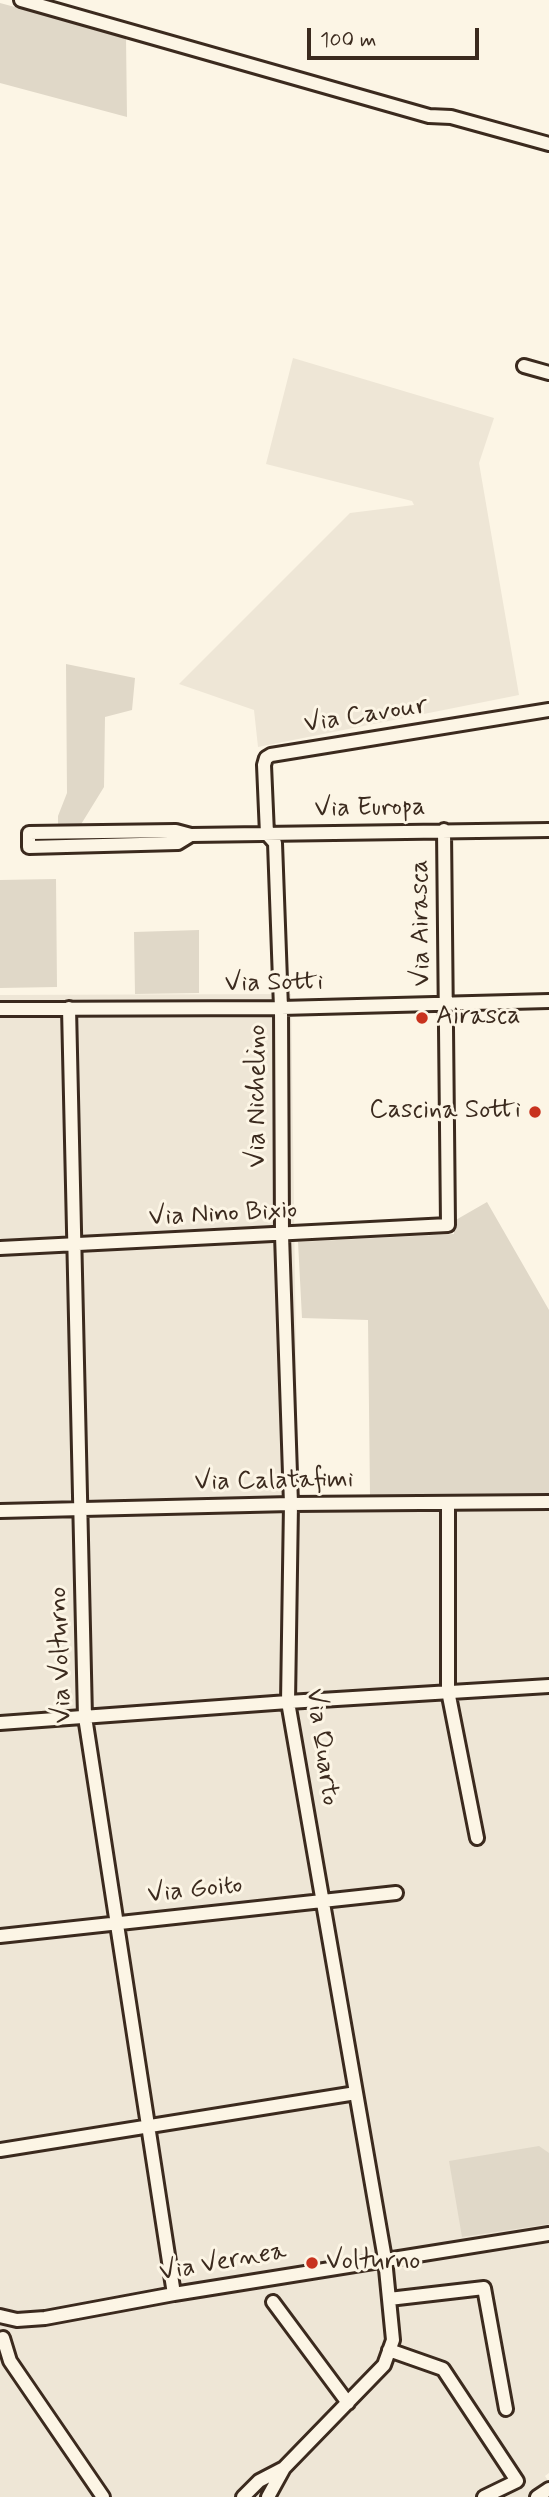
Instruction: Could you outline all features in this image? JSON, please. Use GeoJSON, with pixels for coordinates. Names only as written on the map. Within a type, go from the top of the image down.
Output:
{"type":"FeatureCollection","features":[{"type":"Feature","properties":{"kind":"street"},"geometry":{"type":"LineString","coordinates":[[21,0],[429,116],[451,117],[549,144]]}},
{"type":"Feature","properties":{"kind":"street"},"geometry":{"type":"LineString","coordinates":[[524,366],[549,373]]}},
{"type":"Feature","properties":{"kind":"street","name":"Via Cavour"},"geometry":{"type":"LineString","coordinates":[[267,834],[264,765],[266,758],[271,755],[549,710]]}},
{"type":"Feature","properties":{"kind":"street","name":"Via Airasca"},"geometry":{"type":"LineString","coordinates":[[444,830],[448,1225]]}},
{"type":"Feature","properties":{"kind":"street","name":"Via Europa"},"geometry":{"type":"LineString","coordinates":[[191,835],[178,844],[29,847],[29,833],[176,831],[191,835],[549,830]]}},
{"type":"Feature","properties":{"kind":"street","name":"Via Nichelino"},"geometry":{"type":"LineString","coordinates":[[267,834],[275,844],[281,1007],[282,1235]]}},
{"type":"Feature","properties":{"kind":"street","name":"Via Sotti"},"geometry":{"type":"LineString","coordinates":[[0,1009],[549,1001]]}},
{"type":"Feature","properties":{"kind":"street","name":"Via Volturno"},"geometry":{"type":"LineString","coordinates":[[69,1007],[85,1717],[174,2294]]}},
{"type":"Feature","properties":{"kind":"street","name":"Via Nino Bixio"},"geometry":{"type":"LineString","coordinates":[[0,1248],[448,1225]]}},
{"type":"Feature","properties":{"kind":"street","name":"Via Quarto"},"geometry":{"type":"LineString","coordinates":[[282,1235],[291,1504],[288,1702],[385,2259],[393,2340],[389,2350]]}},
{"type":"Feature","properties":{"kind":"street","name":"Via Calatafimi"},"geometry":{"type":"LineString","coordinates":[[0,1510],[549,1502]]}},
{"type":"Feature","properties":{"kind":"street"},"geometry":{"type":"LineString","coordinates":[[448,1503],[448,1691],[477,1838]]}},
{"type":"Feature","properties":{"kind":"street"},"geometry":{"type":"LineString","coordinates":[[0,1723],[549,1686]]}},
{"type":"Feature","properties":{"kind":"street","name":"Via Goito"},"geometry":{"type":"LineString","coordinates":[[0,1936],[396,1893]]}},
{"type":"Feature","properties":{"kind":"street"},"geometry":{"type":"LineString","coordinates":[[0,2150],[356,2093]]}},
{"type":"Feature","properties":{"kind":"street","name":"Via Vernea"},"geometry":{"type":"LineString","coordinates":[[30,2320],[385,2259],[549,2234]]}},
{"type":"Feature","properties":{"kind":"street"},"geometry":{"type":"LineString","coordinates":[[388,2299],[484,2288],[506,2409]]}},
{"type":"Feature","properties":{"kind":"street"},"geometry":{"type":"LineString","coordinates":[[273,2302],[348,2403]]}},
{"type":"Feature","properties":{"kind":"street"},"geometry":{"type":"LineString","coordinates":[[0,2317],[30,2320]]}},
{"type":"Feature","properties":{"kind":"street"},"geometry":{"type":"LineString","coordinates":[[0,2317],[5,2326],[2,2338],[5,2358],[103,2497]]}},
{"type":"Feature","properties":{"kind":"street"},"geometry":{"type":"LineString","coordinates":[[2,2338],[30,2320]]}},
{"type":"Feature","properties":{"kind":"street"},"geometry":{"type":"LineString","coordinates":[[268,2497],[284,2468],[384,2365],[389,2350],[443,2369],[517,2481],[484,2497]]}},
{"type":"Feature","properties":{"kind":"street"},"geometry":{"type":"LineString","coordinates":[[243,2497],[259,2481],[284,2468]]}},
{"type":"Feature","properties":{"kind":"street"},"geometry":{"type":"LineString","coordinates":[[537,2497],[549,2489]]}},
{"type":"Feature","properties":{"kind":"shaded area"},"geometry":{"type":"Polygon","coordinates":[[[0,3],[126,37],[127,117],[0,83],[0,3]]]}},
{"type":"Feature","properties":{"kind":"shaded area"},"geometry":{"type":"Polygon","coordinates":[[[293,358],[494,418],[479,463],[519,695],[258,747],[254,710],[179,684],[350,513],[414,505],[412,501],[266,464],[293,358]]]}},
{"type":"Feature","properties":{"kind":"shaded area"},"geometry":{"type":"Polygon","coordinates":[[[66,664],[135,678],[132,710],[105,717],[104,787],[80,826],[58,826],[58,816],[67,793],[66,664]]]}},
{"type":"Feature","properties":{"kind":"shaded area"},"geometry":{"type":"Polygon","coordinates":[[[56,879],[57,987],[0,988],[0,880],[56,879]]]}},
{"type":"Feature","properties":{"kind":"shaded area"},"geometry":{"type":"Polygon","coordinates":[[[199,930],[199,993],[135,994],[134,932],[199,930]]]}},
{"type":"Feature","properties":{"kind":"shaded area"},"geometry":{"type":"Polygon","coordinates":[[[291,994],[298,1496],[549,1494],[549,2473],[545,2476],[549,2482],[549,2497],[0,2497],[0,995],[291,994]]]}},
{"type":"Feature","properties":{"kind":"shaded area"},"geometry":{"type":"Polygon","coordinates":[[[487,1202],[549,1310],[549,1494],[370,1496],[368,1320],[302,1318],[298,1242],[454,1234],[454,1221],[487,1202]]]}},
{"type":"Feature","properties":{"kind":"shaded area"},"geometry":{"type":"Polygon","coordinates":[[[539,2146],[549,2153],[549,2224],[462,2237],[449,2161],[539,2146]]]}},
{"type":"Feature","properties":{"kind":"place","name":"Airasca"},"geometry":{"type":"Point","coordinates":[422,1018]}},
{"type":"Feature","properties":{"kind":"place","name":"Cascina Sotti"},"geometry":{"type":"Point","coordinates":[535,1112]}},
{"type":"Feature","properties":{"kind":"place","name":"Volturno"},"geometry":{"type":"Point","coordinates":[312,2263]}}]}
